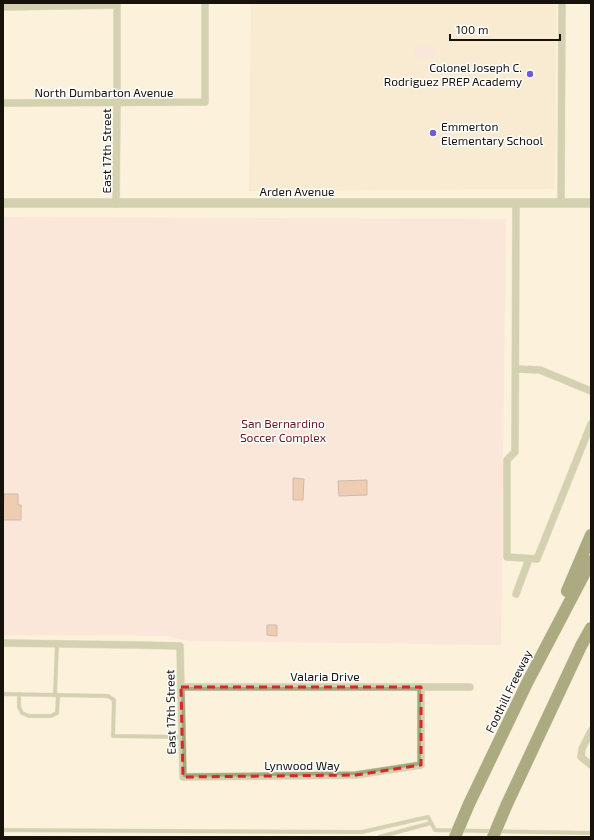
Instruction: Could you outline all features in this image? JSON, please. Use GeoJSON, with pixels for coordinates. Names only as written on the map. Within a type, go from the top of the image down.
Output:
{"type":"FeatureCollection","features":[{"type":"Feature","properties":{"kind":"highway"},"geometry":{"type":"LineString","coordinates":[[527,683],[591,535]]}},
{"type":"Feature","properties":{"kind":"highway","name":"Foothill Freeway"},"geometry":{"type":"LineString","coordinates":[[455,837],[469,804],[527,683],[591,561]]}},
{"type":"Feature","properties":{"kind":"highway"},"geometry":{"type":"LineString","coordinates":[[493,837],[581,646],[591,628]]}},
{"type":"Feature","properties":{"kind":"highway"},"geometry":{"type":"LineString","coordinates":[[581,646],[591,636]]}},
{"type":"Feature","properties":{"kind":"street","name":"North Dumbarton Avenue"},"geometry":{"type":"LineString","coordinates":[[3,103],[205,102],[205,3]]}},
{"type":"Feature","properties":{"kind":"street"},"geometry":{"type":"LineString","coordinates":[[561,203],[562,3]]}},
{"type":"Feature","properties":{"kind":"street"},"geometry":{"type":"LineString","coordinates":[[3,7],[117,4]]}},
{"type":"Feature","properties":{"kind":"street","name":"East 17th Street"},"geometry":{"type":"LineString","coordinates":[[116,204],[117,4]]}},
{"type":"Feature","properties":{"kind":"street"},"geometry":{"type":"LineString","coordinates":[[516,203],[515,452],[508,460],[507,557],[537,560],[591,424]]}},
{"type":"Feature","properties":{"kind":"street","name":"Arden Avenue"},"geometry":{"type":"LineString","coordinates":[[3,204],[591,203]]}},
{"type":"Feature","properties":{"kind":"street"},"geometry":{"type":"LineString","coordinates":[[516,369],[540,370],[591,391]]}},
{"type":"Feature","properties":{"kind":"street"},"geometry":{"type":"LineString","coordinates":[[516,594],[529,559]]}},
{"type":"Feature","properties":{"kind":"street"},"geometry":{"type":"LineString","coordinates":[[3,644],[57,644]]}},
{"type":"Feature","properties":{"kind":"street","name":"East 17th Street"},"geometry":{"type":"LineString","coordinates":[[57,644],[137,644],[180,646],[183,777]]}},
{"type":"Feature","properties":{"kind":"street","name":"Valaria Drive"},"geometry":{"type":"LineString","coordinates":[[181,687],[470,688]]}},
{"type":"Feature","properties":{"kind":"street","name":"Lynwood Way"},"geometry":{"type":"LineString","coordinates":[[183,777],[356,776],[421,765],[421,687]]}},
{"type":"Feature","properties":{"kind":"street"},"geometry":{"type":"LineString","coordinates":[[591,731],[582,749],[581,758],[591,765]]}},
{"type":"Feature","properties":{"kind":"lane"},"geometry":{"type":"LineString","coordinates":[[19,694],[19,707],[22,713],[29,716],[51,716],[57,713],[57,644]]}},
{"type":"Feature","properties":{"kind":"lane"},"geometry":{"type":"LineString","coordinates":[[3,694],[108,696],[114,700],[113,736],[182,737]]}},
{"type":"Feature","properties":{"kind":"lane"},"geometry":{"type":"LineString","coordinates":[[3,830],[362,832],[428,817],[435,830],[591,833]]}},
{"type":"Feature","properties":{"kind":"lane"},"geometry":{"type":"LineString","coordinates":[[378,837],[431,823]]}},
{"type":"Feature","properties":{"kind":"highlighted area"},"geometry":{"type":"Polygon","coordinates":[[[181,687],[421,687],[421,765],[356,775],[183,777],[181,687]]]}},
{"type":"Feature","properties":{"kind":"shaded area"},"geometry":{"type":"Polygon","coordinates":[[[251,3],[556,3],[556,145],[554,189],[249,191],[251,3]]]}},
{"type":"Feature","properties":{"kind":"green space"},"geometry":{"type":"Polygon","coordinates":[[[435,44],[435,58],[414,58],[414,45],[435,44]]]}},
{"type":"Feature","properties":{"kind":"green space","name":"San Bernardino Soccer Complex"},"geometry":{"type":"Polygon","coordinates":[[[3,217],[506,219],[501,645],[188,641],[167,636],[3,635],[3,217]]]}},
{"type":"Feature","properties":{"kind":"building"},"geometry":{"type":"Polygon","coordinates":[[[293,478],[304,479],[303,500],[293,500],[293,478]]]}},
{"type":"Feature","properties":{"kind":"building"},"geometry":{"type":"Polygon","coordinates":[[[367,480],[367,495],[339,496],[338,481],[367,480]]]}},
{"type":"Feature","properties":{"kind":"building"},"geometry":{"type":"Polygon","coordinates":[[[4,494],[18,494],[18,505],[21,505],[21,520],[3,520],[4,494]]]}},
{"type":"Feature","properties":{"kind":"building"},"geometry":{"type":"Polygon","coordinates":[[[267,625],[277,625],[277,636],[267,635],[267,625]]]}},
{"type":"Feature","properties":{"kind":"place","name":"Colonel Joseph C. Rodriguez PREP Academy"},"geometry":{"type":"Point","coordinates":[530,74]}},
{"type":"Feature","properties":{"kind":"place","name":"Emmerton Elementary School"},"geometry":{"type":"Point","coordinates":[433,133]}}]}
